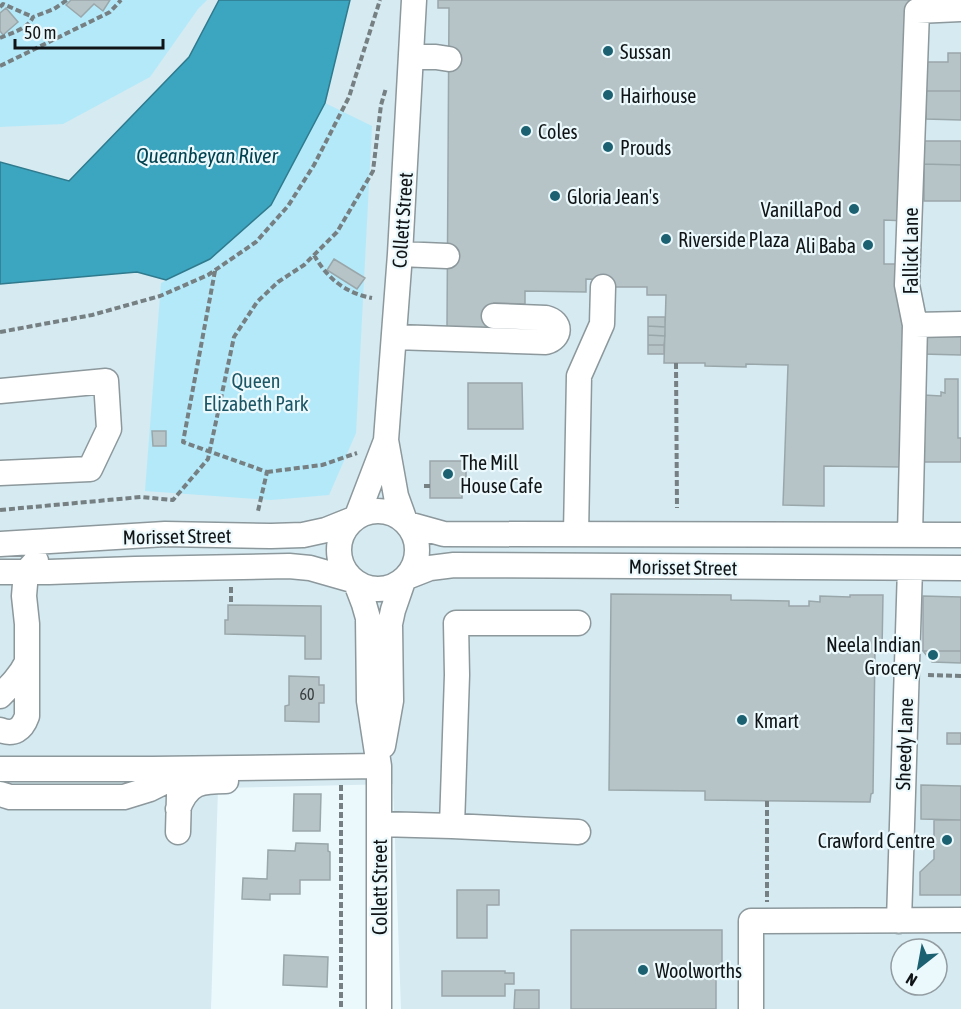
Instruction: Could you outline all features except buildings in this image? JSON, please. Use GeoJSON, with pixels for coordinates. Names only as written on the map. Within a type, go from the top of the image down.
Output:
{"type":"FeatureCollection","features":[{"type":"Feature","properties":{"kind":"street","name":"Collett Street"},"geometry":{"type":"LineString","coordinates":[[406,523],[396,496],[386,440],[400,254],[414,0]]}},
{"type":"Feature","properties":{"kind":"street","name":"Fallick Lane"},"geometry":{"type":"LineString","coordinates":[[910,535],[915,325],[907,285],[917,11],[961,9]]}},
{"type":"Feature","properties":{"kind":"street"},"geometry":{"type":"LineString","coordinates":[[411,57],[449,59]]}},
{"type":"Feature","properties":{"kind":"street"},"geometry":{"type":"LineString","coordinates":[[400,254],[447,256]]}},
{"type":"Feature","properties":{"kind":"street"},"geometry":{"type":"LineString","coordinates":[[576,534],[579,376],[602,324],[603,287]]}},
{"type":"Feature","properties":{"kind":"street"},"geometry":{"type":"LineString","coordinates":[[394,337],[546,342],[556,336],[558,330],[552,320],[546,318],[494,316]]}},
{"type":"Feature","properties":{"kind":"street"},"geometry":{"type":"LineString","coordinates":[[915,325],[961,324]]}},
{"type":"Feature","properties":{"kind":"street"},"geometry":{"type":"LineString","coordinates":[[0,391],[106,381],[110,429],[90,468],[0,473]]}},
{"type":"Feature","properties":{"kind":"street","name":"Collett Street"},"geometry":{"type":"LineString","coordinates":[[354,518],[386,440]]}},
{"type":"Feature","properties":{"kind":"street"},"geometry":{"type":"LineString","coordinates":[[381,511],[394,514],[406,523],[414,535],[417,548],[414,566],[405,579],[393,586],[366,588],[354,581],[342,568],[338,546],[342,532],[354,518],[369,512],[381,511]]}},
{"type":"Feature","properties":{"kind":"street","name":"Morisset Street"},"geometry":{"type":"LineString","coordinates":[[0,544],[165,534],[303,535],[326,530],[354,518]]}},
{"type":"Feature","properties":{"kind":"street","name":"Morisset Street"},"geometry":{"type":"LineString","coordinates":[[406,523],[444,534],[961,535]]}},
{"type":"Feature","properties":{"kind":"street"},"geometry":{"type":"LineString","coordinates":[[0,730],[13,732],[24,724],[27,716],[27,624],[24,599],[26,572],[46,553],[64,543],[78,540]]}},
{"type":"Feature","properties":{"kind":"street","name":"Morisset Street"},"geometry":{"type":"LineString","coordinates":[[405,579],[430,568],[454,565],[961,568]]}},
{"type":"Feature","properties":{"kind":"street","name":"Morisset Street"},"geometry":{"type":"LineString","coordinates":[[0,572],[289,566],[307,568],[354,581]]}},
{"type":"Feature","properties":{"kind":"street","name":"Sheedy Lane"},"geometry":{"type":"LineString","coordinates":[[899,921],[910,568]]}},
{"type":"Feature","properties":{"kind":"street","name":"Collett Street"},"geometry":{"type":"LineString","coordinates":[[379,775],[391,701],[390,624],[393,609],[405,579]]}},
{"type":"Feature","properties":{"kind":"street","name":"Collett Street"},"geometry":{"type":"LineString","coordinates":[[354,581],[368,618],[369,701],[379,775],[379,1009]]}},
{"type":"Feature","properties":{"kind":"street"},"geometry":{"type":"LineString","coordinates":[[452,826],[457,675],[456,623],[578,623]]}},
{"type":"Feature","properties":{"kind":"street"},"geometry":{"type":"LineString","coordinates":[[0,696],[21,674],[27,662]]}},
{"type":"Feature","properties":{"kind":"street"},"geometry":{"type":"LineString","coordinates":[[0,794],[10,797],[124,797],[150,789],[194,768]]}},
{"type":"Feature","properties":{"kind":"street"},"geometry":{"type":"LineString","coordinates":[[194,768],[185,775],[180,783],[178,821],[182,800],[189,790],[204,781],[341,782],[379,775]]}},
{"type":"Feature","properties":{"kind":"street"},"geometry":{"type":"LineString","coordinates":[[0,769],[194,768],[379,775]]}},
{"type":"Feature","properties":{"kind":"street"},"geometry":{"type":"LineString","coordinates":[[379,824],[578,832]]}},
{"type":"Feature","properties":{"kind":"street"},"geometry":{"type":"LineString","coordinates":[[751,1009],[751,921],[961,920]]}},
{"type":"Feature","properties":{"kind":"path"},"geometry":{"type":"LineString","coordinates":[[1,5],[33,17],[54,9],[67,0]]}},
{"type":"Feature","properties":{"kind":"path"},"geometry":{"type":"LineString","coordinates":[[0,66],[110,12],[121,0]]}},
{"type":"Feature","properties":{"kind":"path"},"geometry":{"type":"LineString","coordinates":[[0,332],[92,315],[160,296],[208,275],[255,242],[288,206],[314,165],[349,97],[380,0]]}},
{"type":"Feature","properties":{"kind":"path"},"geometry":{"type":"LineString","coordinates":[[0,38],[27,25],[33,17]]}},
{"type":"Feature","properties":{"kind":"path"},"geometry":{"type":"LineString","coordinates":[[0,510],[141,497],[173,500],[208,459],[234,337],[257,302],[278,282],[304,265],[337,232],[373,171],[381,105],[387,83]]}},
{"type":"Feature","properties":{"kind":"path"},"geometry":{"type":"LineString","coordinates":[[314,255],[325,272],[341,286],[361,296],[372,298]]}},
{"type":"Feature","properties":{"kind":"path"},"geometry":{"type":"LineString","coordinates":[[215,270],[183,442],[267,472],[322,465],[358,453]]}},
{"type":"Feature","properties":{"kind":"path"},"geometry":{"type":"LineString","coordinates":[[676,363],[677,508]]}},
{"type":"Feature","properties":{"kind":"path"},"geometry":{"type":"LineString","coordinates":[[258,511],[267,472]]}},
{"type":"Feature","properties":{"kind":"path"},"geometry":{"type":"LineString","coordinates":[[424,486],[430,486]]}},
{"type":"Feature","properties":{"kind":"path"},"geometry":{"type":"LineString","coordinates":[[678,494],[678,514]]}},
{"type":"Feature","properties":{"kind":"path"},"geometry":{"type":"LineString","coordinates":[[231,591],[231,605]]}},
{"type":"Feature","properties":{"kind":"path"},"geometry":{"type":"LineString","coordinates":[[906,675],[961,676]]}},
{"type":"Feature","properties":{"kind":"path"},"geometry":{"type":"LineString","coordinates":[[341,782],[341,1009]]}},
{"type":"Feature","properties":{"kind":"path"},"geometry":{"type":"LineString","coordinates":[[767,801],[768,921]]}},
{"type":"Feature","properties":{"kind":"shaded area"},"geometry":{"type":"Polygon","coordinates":[[[0,0],[961,0],[961,1009],[401,1009],[393,784],[218,788],[211,1009],[0,1009],[0,0]]]}},
{"type":"Feature","properties":{"kind":"green space"},"geometry":{"type":"Polygon","coordinates":[[[0,0],[207,0],[198,9],[150,77],[63,124],[0,127],[0,0]]]}},
{"type":"Feature","properties":{"kind":"green space","name":"Queen Elizabeth Park"},"geometry":{"type":"Polygon","coordinates":[[[325,103],[372,126],[356,433],[329,495],[271,500],[145,491],[161,283],[210,259],[271,205],[325,103]]]}},
{"type":"Feature","properties":{"kind":"water","name":"Queanbeyan River"},"geometry":{"type":"Polygon","coordinates":[[[219,0],[350,0],[325,103],[271,205],[210,259],[166,280],[137,272],[0,284],[0,162],[69,181],[189,57],[219,0]]]}},
{"type":"Feature","properties":{"kind":"place","name":"Sussan"},"geometry":{"type":"Point","coordinates":[608,51]}},
{"type":"Feature","properties":{"kind":"place","name":"Hairhouse"},"geometry":{"type":"Point","coordinates":[608,95]}},
{"type":"Feature","properties":{"kind":"place","name":"Coles"},"geometry":{"type":"Point","coordinates":[526,131]}},
{"type":"Feature","properties":{"kind":"place","name":"Prouds"},"geometry":{"type":"Point","coordinates":[608,147]}},
{"type":"Feature","properties":{"kind":"place","name":"Gloria Jean's"},"geometry":{"type":"Point","coordinates":[555,196]}},
{"type":"Feature","properties":{"kind":"place","name":"VanillaPod"},"geometry":{"type":"Point","coordinates":[854,209]}},
{"type":"Feature","properties":{"kind":"place","name":"Riverside Plaza"},"geometry":{"type":"Point","coordinates":[666,239]}},
{"type":"Feature","properties":{"kind":"place","name":"Ali Baba"},"geometry":{"type":"Point","coordinates":[868,245]}},
{"type":"Feature","properties":{"kind":"place","name":"The Mill House Cafe"},"geometry":{"type":"Point","coordinates":[448,474]}},
{"type":"Feature","properties":{"kind":"place","name":"Neela Indian Grocery"},"geometry":{"type":"Point","coordinates":[933,655]}},
{"type":"Feature","properties":{"kind":"place","name":"Kmart"},"geometry":{"type":"Point","coordinates":[742,720]}},
{"type":"Feature","properties":{"kind":"place","name":"Crawford Centre"},"geometry":{"type":"Point","coordinates":[947,840]}},
{"type":"Feature","properties":{"kind":"place","name":"Woolworths"},"geometry":{"type":"Point","coordinates":[643,970]}}]}
